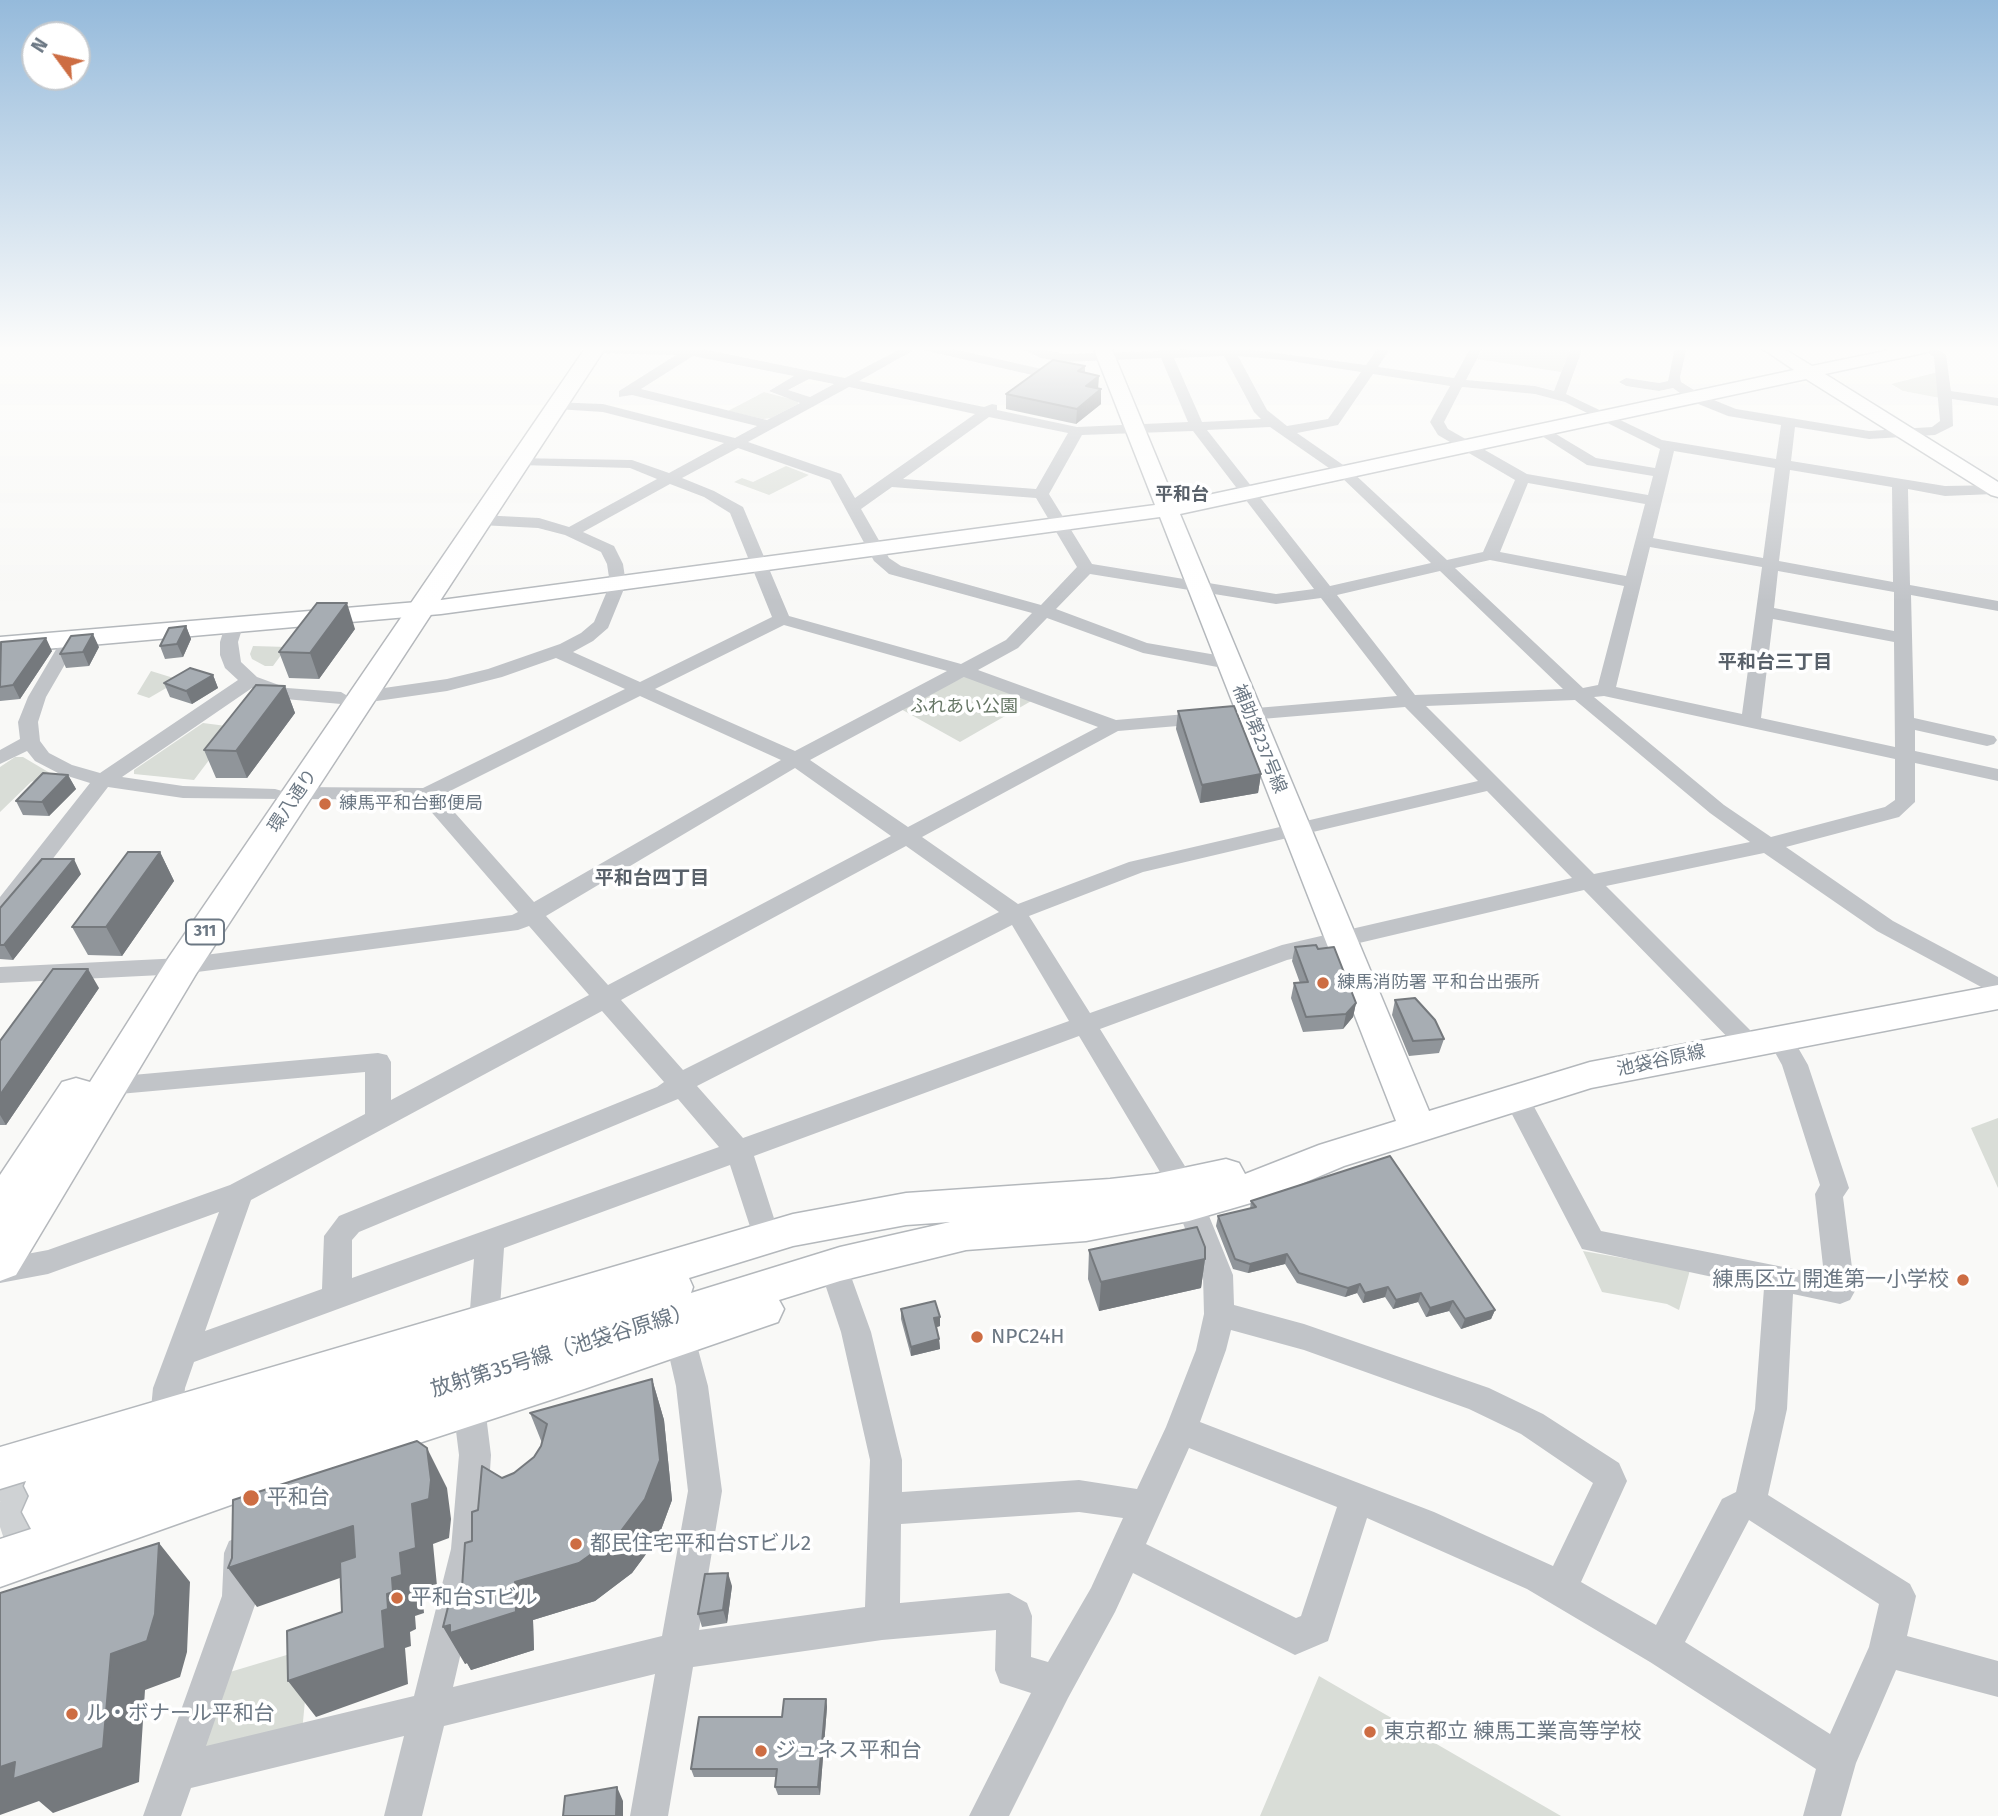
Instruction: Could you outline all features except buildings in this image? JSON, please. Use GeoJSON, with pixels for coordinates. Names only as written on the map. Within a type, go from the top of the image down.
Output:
{"type":"FeatureCollection","features":[{"type":"Feature","properties":{"kind":"main road","name":"環八通り"},"geometry":{"type":"LineString","coordinates":[[0,1211],[533,432]]}},
{"type":"Feature","properties":{"kind":"main road","name":"環八通り"},"geometry":{"type":"LineString","coordinates":[[409,610],[480,520],[539,432]]}},
{"type":"Feature","properties":{"kind":"main road","name":"環八通り"},"geometry":{"type":"LineString","coordinates":[[0,1262],[108,1085],[169,967]]}},
{"type":"Feature","properties":{"kind":"street"},"geometry":{"type":"LineString","coordinates":[[695,432],[735,442],[836,477],[885,564],[901,573],[1044,611],[1143,648],[1228,663]]}},
{"type":"Feature","properties":{"kind":"street"},"geometry":{"type":"LineString","coordinates":[[571,531],[754,432]]}},
{"type":"Feature","properties":{"kind":"street"},"geometry":{"type":"LineString","coordinates":[[852,508],[959,432]]}},
{"type":"Feature","properties":{"kind":"street"},"geometry":{"type":"LineString","coordinates":[[1041,494],[1077,432]]}},
{"type":"Feature","properties":{"kind":"street","name":"補助第237号線"},"geometry":{"type":"LineString","coordinates":[[1135,432],[1418,1129]]}},
{"type":"Feature","properties":{"kind":"street"},"geometry":{"type":"LineString","coordinates":[[1201,432],[1410,701],[1589,882],[1795,1066],[1844,1189],[1829,1194],[1840,1291],[1592,1241],[1516,1097]]}},
{"type":"Feature","properties":{"kind":"street"},"geometry":{"type":"LineString","coordinates":[[1286,432],[1345,472],[1579,694],[1717,808],[1885,926],[1998,988]]}},
{"type":"Feature","properties":{"kind":"street"},"geometry":{"type":"LineString","coordinates":[[1443,432],[1523,478],[1654,501]]}},
{"type":"Feature","properties":{"kind":"street"},"geometry":{"type":"LineString","coordinates":[[0,645],[409,610],[1167,510],[1538,432]]}},
{"type":"Feature","properties":{"kind":"street"},"geometry":{"type":"LineString","coordinates":[[1542,432],[1592,461],[1661,474]]}},
{"type":"Feature","properties":{"kind":"street"},"geometry":{"type":"LineString","coordinates":[[1634,432],[1658,444],[1900,484],[1953,492],[1997,490]]}},
{"type":"Feature","properties":{"kind":"street"},"geometry":{"type":"LineString","coordinates":[[1751,722],[1773,565],[1787,432]]}},
{"type":"Feature","properties":{"kind":"street"},"geometry":{"type":"LineString","coordinates":[[1847,432],[1869,435],[1928,432]]}},
{"type":"Feature","properties":{"kind":"street"},"geometry":{"type":"LineString","coordinates":[[1904,432],[1997,490]]}},
{"type":"Feature","properties":{"kind":"street"},"geometry":{"type":"LineString","coordinates":[[1606,691],[1668,445]]}},
{"type":"Feature","properties":{"kind":"street"},"geometry":{"type":"LineString","coordinates":[[519,461],[620,462],[709,494],[737,510],[782,619]]}},
{"type":"Feature","properties":{"kind":"street"},"geometry":{"type":"LineString","coordinates":[[1490,555],[1523,478]]}},
{"type":"Feature","properties":{"kind":"street"},"geometry":{"type":"LineString","coordinates":[[889,482],[1041,494]]}},
{"type":"Feature","properties":{"kind":"street"},"geometry":{"type":"LineString","coordinates":[[182,1353],[1282,953],[1589,882],[1768,845],[1882,816],[1905,803],[1906,796],[1900,484]]}},
{"type":"Feature","properties":{"kind":"street"},"geometry":{"type":"LineString","coordinates":[[1041,494],[1086,568],[1267,598],[1326,592],[1490,555],[1635,583]]}},
{"type":"Feature","properties":{"kind":"street"},"geometry":{"type":"LineString","coordinates":[[234,626],[229,642],[229,655],[232,664],[250,681],[285,693],[352,698],[462,682],[558,652],[587,637],[602,624],[618,584],[615,564],[608,549],[571,531],[539,523],[480,520]]}},
{"type":"Feature","properties":{"kind":"street"},"geometry":{"type":"LineString","coordinates":[[1645,541],[1998,606]]}},
{"type":"Feature","properties":{"kind":"street"},"geometry":{"type":"LineString","coordinates":[[0,975],[169,967],[513,924],[796,759],[1013,644],[1086,568]]}},
{"type":"Feature","properties":{"kind":"street"},"geometry":{"type":"LineString","coordinates":[[1766,612],[1901,638]]}},
{"type":"Feature","properties":{"kind":"street"},"geometry":{"type":"LineString","coordinates":[[69,640],[32,709],[27,733],[36,752],[52,764],[103,780],[183,792],[427,794],[643,690],[782,619],[962,670],[1114,726]]}},
{"type":"Feature","properties":{"kind":"street"},"geometry":{"type":"LineString","coordinates":[[558,652],[796,759],[1016,914],[1185,1194],[1218,1275],[1219,1314],[1211,1350],[1181,1430],[1103,1600],[1055,1685],[988,1816]]}},
{"type":"Feature","properties":{"kind":"street"},"geometry":{"type":"LineString","coordinates":[[0,912],[103,780],[250,681]]}},
{"type":"Feature","properties":{"kind":"street"},"geometry":{"type":"LineString","coordinates":[[0,1271],[48,1262],[240,1193],[1114,726],[1410,701],[1606,691],[1998,775]]}},
{"type":"Feature","properties":{"kind":"street"},"geometry":{"type":"LineString","coordinates":[[1905,722],[1987,740]]}},
{"type":"Feature","properties":{"kind":"street"},"geometry":{"type":"LineString","coordinates":[[0,758],[30,742]]}},
{"type":"Feature","properties":{"kind":"street"},"geometry":{"type":"LineString","coordinates":[[337,1297],[338,1236],[349,1224],[666,1094],[680,1083],[1016,914],[1137,867],[1492,784]]}},
{"type":"Feature","properties":{"kind":"street"},"geometry":{"type":"LineString","coordinates":[[427,794],[739,1151],[766,1237]]}},
{"type":"Feature","properties":{"kind":"street","name":"池袋谷原線"},"geometry":{"type":"LineString","coordinates":[[1070,1212],[1185,1194],[1254,1187],[1332,1155],[1590,1075],[1998,997]]}},
{"type":"Feature","properties":{"kind":"street"},"geometry":{"type":"LineString","coordinates":[[108,1085],[378,1062],[378,1118]]}},
{"type":"Feature","properties":{"kind":"street"},"geometry":{"type":"LineString","coordinates":[[166,1419],[169,1388],[240,1193]]}},
{"type":"Feature","properties":{"kind":"street"},"geometry":{"type":"LineString","coordinates":[[23,1481],[166,1419],[766,1237],[898,1210],[1070,1212]]}},
{"type":"Feature","properties":{"kind":"street","name":"放射第35号線（池袋谷原線）"},"geometry":{"type":"LineString","coordinates":[[23,1481],[822,1269],[1070,1212]]}},
{"type":"Feature","properties":{"kind":"street","name":"放射第35号線（池袋谷原線）"},"geometry":{"type":"LineString","coordinates":[[23,1481],[775,1256],[903,1223],[1070,1212]]}},
{"type":"Feature","properties":{"kind":"street"},"geometry":{"type":"LineString","coordinates":[[484,1322],[491,1241]]}},
{"type":"Feature","properties":{"kind":"street"},"geometry":{"type":"LineString","coordinates":[[1,1561],[242,1479],[757,1311],[778,1301],[822,1269],[856,1332],[886,1460],[882,1622]]}},
{"type":"Feature","properties":{"kind":"street"},"geometry":{"type":"LineString","coordinates":[[1750,1502],[1771,1409],[1779,1279]]}},
{"type":"Feature","properties":{"kind":"street"},"geometry":{"type":"LineString","coordinates":[[1219,1314],[1304,1337],[1478,1398],[1532,1424],[1607,1474],[1611,1482],[1560,1589]]}},
{"type":"Feature","properties":{"kind":"street"},"geometry":{"type":"LineString","coordinates":[[649,1816],[705,1491],[692,1386],[680,1338]]}},
{"type":"Feature","properties":{"kind":"street"},"geometry":{"type":"LineString","coordinates":[[403,1816],[468,1549],[475,1455],[469,1407]]}},
{"type":"Feature","properties":{"kind":"street"},"geometry":{"type":"LineString","coordinates":[[1181,1430],[1422,1524],[1560,1589],[1663,1649],[1837,1761]]}},
{"type":"Feature","properties":{"kind":"street"},"geometry":{"type":"LineString","coordinates":[[162,1816],[240,1596],[242,1479]]}},
{"type":"Feature","properties":{"kind":"street"},"geometry":{"type":"LineString","coordinates":[[886,1510],[1079,1496],[1145,1508]]}},
{"type":"Feature","properties":{"kind":"street"},"geometry":{"type":"LineString","coordinates":[[1125,1551],[1294,1637],[1315,1628],[1356,1499]]}},
{"type":"Feature","properties":{"kind":"street"},"geometry":{"type":"LineString","coordinates":[[1750,1502],[1898,1596],[1888,1649],[1837,1761],[1822,1816]]}},
{"type":"Feature","properties":{"kind":"street"},"geometry":{"type":"LineString","coordinates":[[1663,1649],[1734,1510],[1750,1502]]}},
{"type":"Feature","properties":{"kind":"street"},"geometry":{"type":"LineString","coordinates":[[178,1772],[676,1651],[882,1622],[1009,1611],[1014,1616],[1013,1670],[1043,1678],[1055,1685]]}},
{"type":"Feature","properties":{"kind":"street"},"geometry":{"type":"LineString","coordinates":[[1888,1649],[1998,1679]]}},
{"type":"Feature","properties":{"kind":"green space"},"geometry":{"type":"Polygon","coordinates":[[[786,466],[809,475],[769,495],[734,482],[742,478],[753,482],[786,466]]]}},
{"type":"Feature","properties":{"kind":"green space"},"geometry":{"type":"Polygon","coordinates":[[[253,646],[287,647],[273,666],[265,666],[252,659],[250,654],[253,646]]]}},
{"type":"Feature","properties":{"kind":"green space"},"geometry":{"type":"Polygon","coordinates":[[[151,671],[180,680],[149,698],[137,694],[151,671]]]}},
{"type":"Feature","properties":{"kind":"green space","name":"ふれあい公園"},"geometry":{"type":"Polygon","coordinates":[[[966,676],[1033,700],[960,742],[899,708],[966,676]]]}},
{"type":"Feature","properties":{"kind":"green space"},"geometry":{"type":"Polygon","coordinates":[[[203,723],[234,727],[194,780],[134,774],[134,770],[203,723]]]}},
{"type":"Feature","properties":{"kind":"green space"},"geometry":{"type":"Polygon","coordinates":[[[15,757],[23,757],[50,773],[31,782],[0,812],[0,767],[15,757]]]}},
{"type":"Feature","properties":{"kind":"green space"},"geometry":{"type":"Polygon","coordinates":[[[1998,1118],[1998,1188],[1971,1128],[1998,1118]]]}},
{"type":"Feature","properties":{"kind":"green space"},"geometry":{"type":"Polygon","coordinates":[[[1583,1251],[1690,1270],[1679,1310],[1667,1304],[1602,1292],[1583,1251]]]}},
{"type":"Feature","properties":{"kind":"green space"},"geometry":{"type":"Polygon","coordinates":[[[310,1648],[302,1732],[195,1761],[220,1675],[310,1648]]]}},
{"type":"Feature","properties":{"kind":"green space"},"geometry":{"type":"Polygon","coordinates":[[[1319,1676],[1561,1816],[1260,1816],[1319,1676]]]}},
{"type":"Feature","properties":{"kind":"tunnel"},"geometry":{"type":"LineString","coordinates":[[0,1501],[47,1486]]}},
{"type":"Feature","properties":{"kind":"tunnel"},"geometry":{"type":"LineString","coordinates":[[0,1527],[45,1512]]}},
{"type":"Feature","properties":{"kind":"place","name":"練馬平和台郵便局"},"geometry":{"type":"Point","coordinates":[325,804]}},
{"type":"Feature","properties":{"kind":"place","name":"練馬消防署 平和台出張所"},"geometry":{"type":"Point","coordinates":[1323,983]}},
{"type":"Feature","properties":{"kind":"place","name":"練馬区立 開進第一小学校"},"geometry":{"type":"Point","coordinates":[1963,1280]}},
{"type":"Feature","properties":{"kind":"place","name":"NPC24H"},"geometry":{"type":"Point","coordinates":[977,1337]}},
{"type":"Feature","properties":{"kind":"place","name":"平和台"},"geometry":{"type":"Point","coordinates":[251,1498]}},
{"type":"Feature","properties":{"kind":"place","name":"都民住宅平和台STビル2"},"geometry":{"type":"Point","coordinates":[576,1544]}},
{"type":"Feature","properties":{"kind":"place","name":"平和台STビル"},"geometry":{"type":"Point","coordinates":[397,1598]}},
{"type":"Feature","properties":{"kind":"place","name":"ル・ボナール平和台"},"geometry":{"type":"Point","coordinates":[72,1714]}},
{"type":"Feature","properties":{"kind":"place","name":"東京都立 練馬工業高等学校"},"geometry":{"type":"Point","coordinates":[1370,1732]}},
{"type":"Feature","properties":{"kind":"place","name":"ジュネス平和台"},"geometry":{"type":"Point","coordinates":[761,1751]}},
{"type":"Feature","properties":{"kind":"district","name":"平和台"},"geometry":{"type":"Point","coordinates":[1182,495]}},
{"type":"Feature","properties":{"kind":"district","name":"平和台三丁目"},"geometry":{"type":"Point","coordinates":[1775,663]}},
{"type":"Feature","properties":{"kind":"district","name":"平和台四丁目"},"geometry":{"type":"Point","coordinates":[652,879]}}]}
